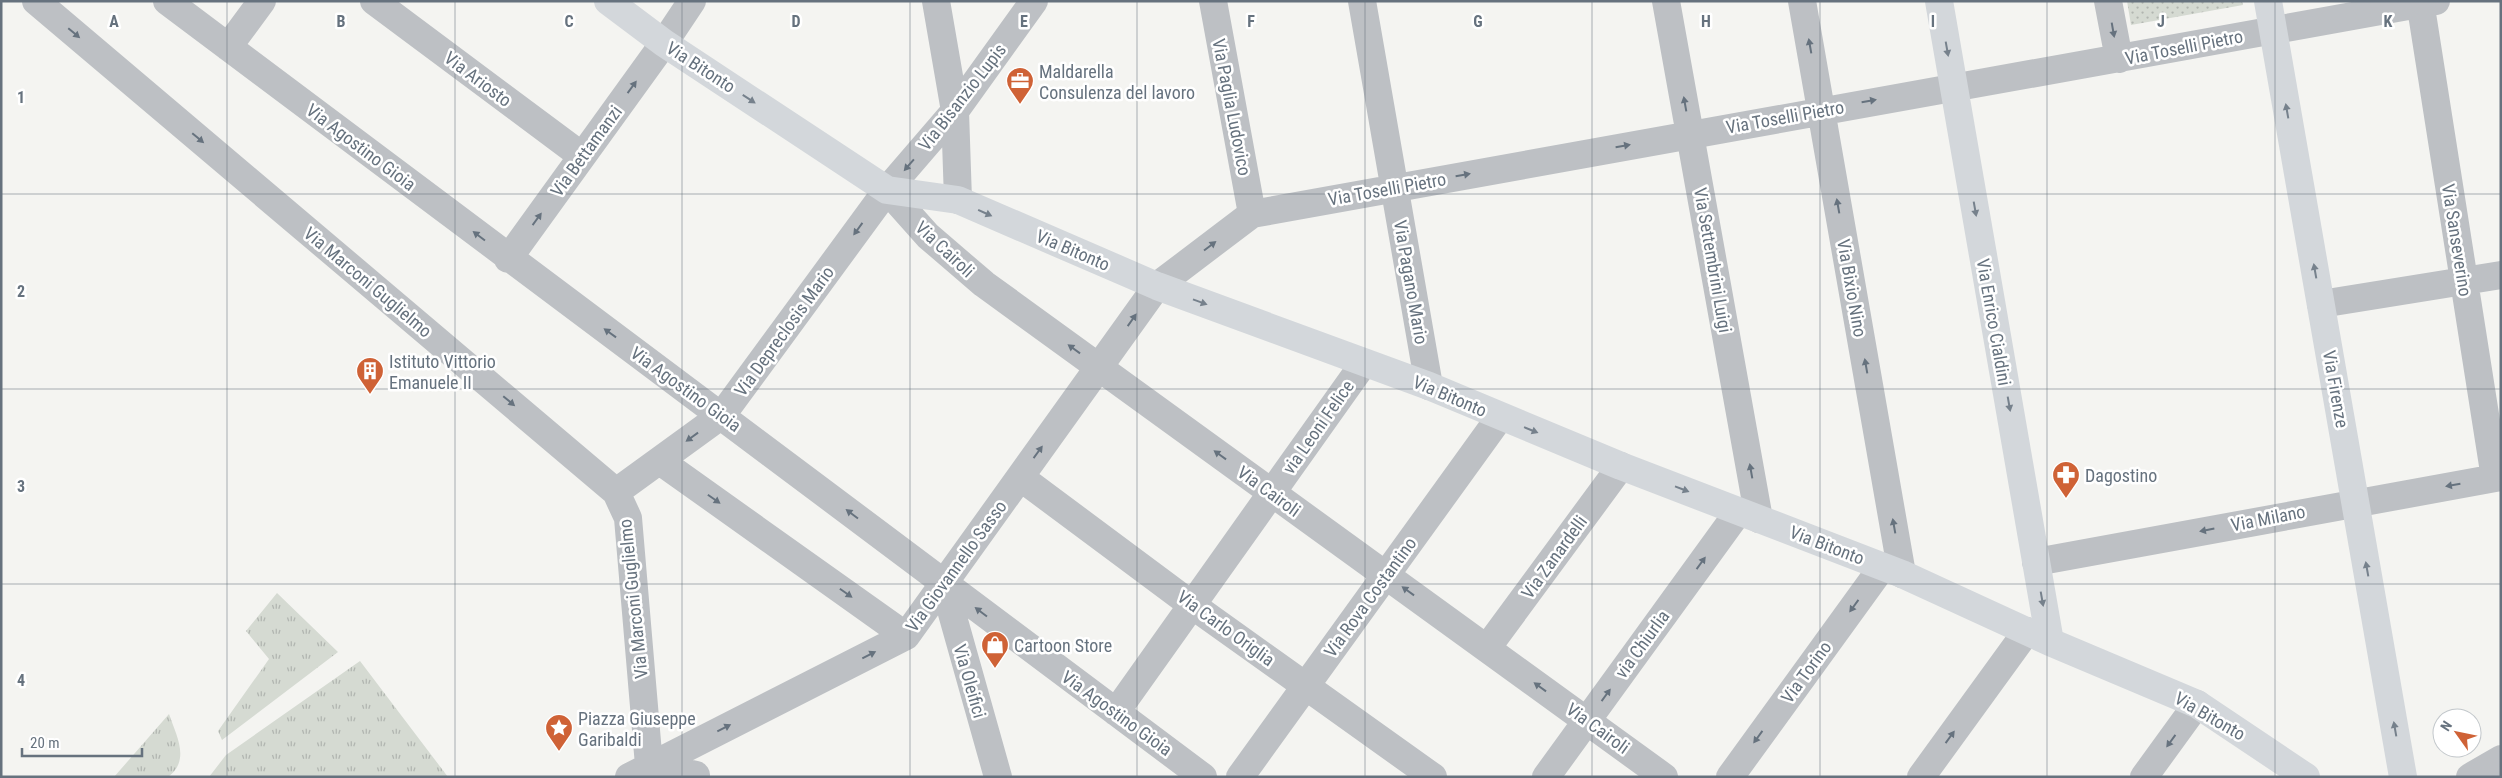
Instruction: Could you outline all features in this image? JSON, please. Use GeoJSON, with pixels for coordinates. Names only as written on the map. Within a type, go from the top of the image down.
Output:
{"type":"FeatureCollection","features":[{"type":"Feature","properties":{"kind":"main road","name":"Via Bitonto"},"geometry":{"type":"LineString","coordinates":[[608,1],[664,43],[887,190],[958,200],[1157,286],[1429,386],[1621,466],[1893,570],[2038,637],[2197,704],[2306,777]]}},
{"type":"Feature","properties":{"kind":"main road","name":"Via Enrico Cialdini"},"geometry":{"type":"LineString","coordinates":[[1939,1],[2036,562],[2038,637]]}},
{"type":"Feature","properties":{"kind":"main road","name":"Via Firenze"},"geometry":{"type":"LineString","coordinates":[[2268,1],[2403,777]]}},
{"type":"Feature","properties":{"kind":"street","name":"Via Marconi Guglielmo"},"geometry":{"type":"LineString","coordinates":[[36,1],[616,492],[628,518],[643,773]]}},
{"type":"Feature","properties":{"kind":"street","name":"Via Agostino Gioia"},"geometry":{"type":"LineString","coordinates":[[167,1],[508,259],[722,415],[944,585],[1203,777]]}},
{"type":"Feature","properties":{"kind":"street"},"geometry":{"type":"LineString","coordinates":[[228,46],[262,1]]}},
{"type":"Feature","properties":{"kind":"street","name":"Via Ariosto"},"geometry":{"type":"LineString","coordinates":[[374,1],[582,156]]}},
{"type":"Feature","properties":{"kind":"street","name":"Via Bettamanzi"},"geometry":{"type":"LineString","coordinates":[[508,259],[664,43],[692,1]]}},
{"type":"Feature","properties":{"kind":"street"},"geometry":{"type":"LineString","coordinates":[[936,1],[955,111],[958,200]]}},
{"type":"Feature","properties":{"kind":"street","name":"Via Bisanzio Lupis"},"geometry":{"type":"LineString","coordinates":[[887,190],[955,111],[1034,1]]}},
{"type":"Feature","properties":{"kind":"street","name":"Via Paglia Ludovico"},"geometry":{"type":"LineString","coordinates":[[1212,1],[1252,214]]}},
{"type":"Feature","properties":{"kind":"street","name":"Via Pagano Mario"},"geometry":{"type":"LineString","coordinates":[[1362,1],[1429,386]]}},
{"type":"Feature","properties":{"kind":"street","name":"Via Settembrini Luigi"},"geometry":{"type":"LineString","coordinates":[[1666,1],[1690,134],[1749,515]]}},
{"type":"Feature","properties":{"kind":"street","name":"Via Bixio Nino"},"geometry":{"type":"LineString","coordinates":[[1802,1],[1821,110],[1893,570]]}},
{"type":"Feature","properties":{"kind":"street"},"geometry":{"type":"LineString","coordinates":[[2108,1],[2119,59]]}},
{"type":"Feature","properties":{"kind":"street","name":"Via Toselli Pietro"},"geometry":{"type":"LineString","coordinates":[[1157,286],[1252,214],[1954,86],[2119,59],[2426,2]]}},
{"type":"Feature","properties":{"kind":"street","name":"Via Sanseverino"},"geometry":{"type":"LineString","coordinates":[[2426,2],[2464,280],[2498,478]]}},
{"type":"Feature","properties":{"kind":"street","name":"Via Depreclosis Mario"},"geometry":{"type":"LineString","coordinates":[[616,492],[722,415],[887,190]]}},
{"type":"Feature","properties":{"kind":"street","name":"Via Cairoli"},"geometry":{"type":"LineString","coordinates":[[887,190],[928,236],[984,284],[1664,777]]}},
{"type":"Feature","properties":{"kind":"street"},"geometry":{"type":"LineString","coordinates":[[2320,304],[2501,275]]}},
{"type":"Feature","properties":{"kind":"street","name":"Via Giovannello Sasso"},"geometry":{"type":"LineString","coordinates":[[643,773],[694,743],[906,636],[1157,286]]}},
{"type":"Feature","properties":{"kind":"street","name":"via Leoni Felice"},"geometry":{"type":"LineString","coordinates":[[1116,712],[1364,362]]}},
{"type":"Feature","properties":{"kind":"street","name":"Via Rova Costantino"},"geometry":{"type":"LineString","coordinates":[[1240,777],[1500,417]]}},
{"type":"Feature","properties":{"kind":"street"},"geometry":{"type":"LineString","coordinates":[[660,461],[906,636]]}},
{"type":"Feature","properties":{"kind":"street","name":"Via Zanardelli"},"geometry":{"type":"LineString","coordinates":[[1487,648],[1621,466]]}},
{"type":"Feature","properties":{"kind":"street","name":"Via Carlo Origlia"},"geometry":{"type":"LineString","coordinates":[[1020,478],[1192,605],[1434,777]]}},
{"type":"Feature","properties":{"kind":"street","name":"Via Milano"},"geometry":{"type":"LineString","coordinates":[[2036,562],[2356,502],[2498,478]]}},
{"type":"Feature","properties":{"kind":"street","name":"via Chiurlia"},"geometry":{"type":"LineString","coordinates":[[1546,777],[1587,720],[1749,515]]}},
{"type":"Feature","properties":{"kind":"street","name":"Via Torino"},"geometry":{"type":"LineString","coordinates":[[1730,777],[1893,570]]}},
{"type":"Feature","properties":{"kind":"street","name":"Via Oleifici"},"geometry":{"type":"LineString","coordinates":[[944,585],[998,777]]}},
{"type":"Feature","properties":{"kind":"street"},"geometry":{"type":"LineString","coordinates":[[1921,777],[2038,637]]}},
{"type":"Feature","properties":{"kind":"street"},"geometry":{"type":"LineString","coordinates":[[2144,777],[2197,704]]}},
{"type":"Feature","properties":{"kind":"street"},"geometry":{"type":"LineString","coordinates":[[643,773],[697,776],[694,743]]}},
{"type":"Feature","properties":{"kind":"street"},"geometry":{"type":"LineString","coordinates":[[2470,777],[2501,759]]}},
{"type":"Feature","properties":{"kind":"green space"},"geometry":{"type":"Polygon","coordinates":[[[2127,1],[2242,1],[2243,5],[2131,25],[2127,1]]]}},
{"type":"Feature","properties":{"kind":"green space"},"geometry":{"type":"Polygon","coordinates":[[[277,593],[338,652],[222,740],[218,731],[269,659],[246,631],[277,593]]]}},
{"type":"Feature","properties":{"kind":"green space"},"geometry":{"type":"Polygon","coordinates":[[[360,661],[448,777],[209,777],[226,755],[360,661]]]}},
{"type":"Feature","properties":{"kind":"green space"},"geometry":{"type":"Polygon","coordinates":[[[169,714],[180,747],[179,763],[175,770],[168,777],[114,777],[169,714]]]}},
{"type":"Feature","properties":{"kind":"place","name":"Maldarella Consulenza del lavoro"},"geometry":{"type":"Point","coordinates":[1020,105]}},
{"type":"Feature","properties":{"kind":"place","name":"Istituto Vittorio Emanuele II"},"geometry":{"type":"Point","coordinates":[370,395]}},
{"type":"Feature","properties":{"kind":"place","name":"Dagostino"},"geometry":{"type":"Point","coordinates":[2066,499]}},
{"type":"Feature","properties":{"kind":"place","name":"Cartoon Store"},"geometry":{"type":"Point","coordinates":[995,669]}},
{"type":"Feature","properties":{"kind":"place","name":"Piazza Giuseppe Garibaldi"},"geometry":{"type":"Point","coordinates":[559,752]}}]}
